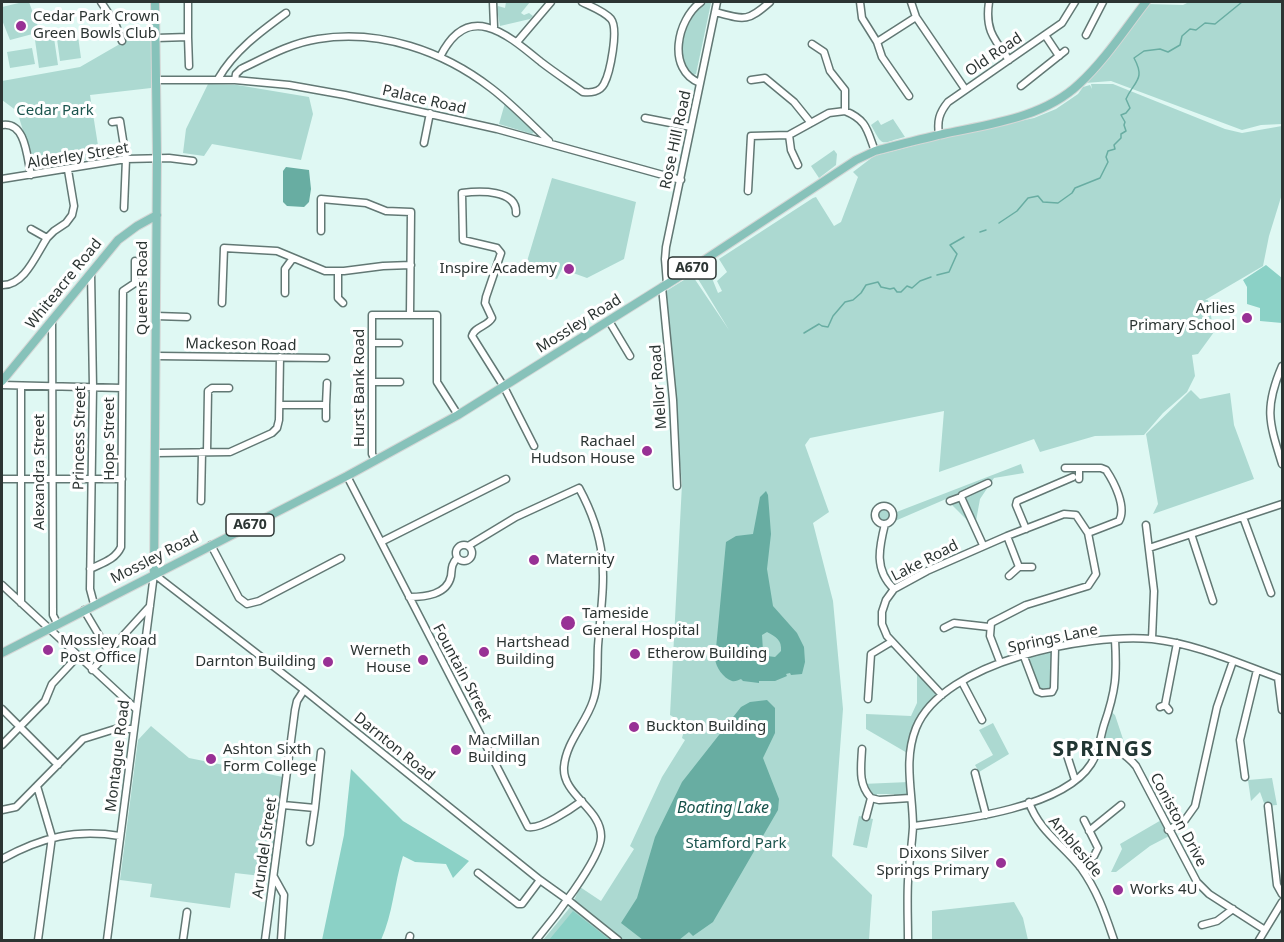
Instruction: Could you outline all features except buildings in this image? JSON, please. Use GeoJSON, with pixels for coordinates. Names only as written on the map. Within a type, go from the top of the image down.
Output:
{"type":"FeatureCollection","features":[{"type":"Feature","properties":{"kind":"main road","name":"Queens Road"},"geometry":{"type":"LineString","coordinates":[[154,574],[158,158],[155,2]]}},
{"type":"Feature","properties":{"kind":"main road","name":"Mossley Road"},"geometry":{"type":"LineString","coordinates":[[2,653],[346,476],[458,415],[665,286],[856,160],[875,151],[1013,118],[1054,103],[1086,77],[1146,2]]}},
{"type":"Feature","properties":{"kind":"main road","name":"Whiteacre Road"},"geometry":{"type":"LineString","coordinates":[[2,383],[117,240],[157,215]]}},
{"type":"Feature","properties":{"kind":"street"},"geometry":{"type":"LineString","coordinates":[[101,2],[115,23],[122,41]]}},
{"type":"Feature","properties":{"kind":"street"},"geometry":{"type":"LineString","coordinates":[[188,2],[189,66]]}},
{"type":"Feature","properties":{"kind":"street"},"geometry":{"type":"LineString","coordinates":[[494,2],[494,27]]}},
{"type":"Feature","properties":{"kind":"street"},"geometry":{"type":"LineString","coordinates":[[517,42],[551,2]]}},
{"type":"Feature","properties":{"kind":"street"},"geometry":{"type":"LineString","coordinates":[[440,57],[455,33],[477,25],[494,27],[583,92],[597,91],[603,86],[613,50],[615,30],[607,15],[582,2]]}},
{"type":"Feature","properties":{"kind":"street"},"geometry":{"type":"LineString","coordinates":[[700,84],[690,78],[684,70],[678,42],[687,20],[701,2]]}},
{"type":"Feature","properties":{"kind":"street","name":"Rose Hill Road"},"geometry":{"type":"LineString","coordinates":[[665,286],[666,247],[717,2]]}},
{"type":"Feature","properties":{"kind":"street"},"geometry":{"type":"LineString","coordinates":[[715,12],[743,19],[756,14],[770,2]]}},
{"type":"Feature","properties":{"kind":"street"},"geometry":{"type":"LineString","coordinates":[[860,2],[862,18],[877,42],[882,57],[909,96]]}},
{"type":"Feature","properties":{"kind":"street"},"geometry":{"type":"LineString","coordinates":[[911,2],[916,17],[964,89]]}},
{"type":"Feature","properties":{"kind":"street"},"geometry":{"type":"LineString","coordinates":[[989,2],[987,20],[996,43],[1009,60]]}},
{"type":"Feature","properties":{"kind":"street","name":"Old Road"},"geometry":{"type":"LineString","coordinates":[[939,135],[938,121],[941,110],[964,89],[1062,23],[1075,2]]}},
{"type":"Feature","properties":{"kind":"street"},"geometry":{"type":"LineString","coordinates":[[1086,35],[1103,2]]}},
{"type":"Feature","properties":{"kind":"street"},"geometry":{"type":"LineString","coordinates":[[218,79],[223,70],[251,39],[286,13]]}},
{"type":"Feature","properties":{"kind":"street"},"geometry":{"type":"LineString","coordinates":[[877,42],[916,17]]}},
{"type":"Feature","properties":{"kind":"street"},"geometry":{"type":"LineString","coordinates":[[1021,86],[1062,54],[1045,35]]}},
{"type":"Feature","properties":{"kind":"street"},"geometry":{"type":"LineString","coordinates":[[235,80],[236,74],[241,69],[280,50],[318,39],[354,37],[392,41],[459,66],[492,88],[552,143]]}},
{"type":"Feature","properties":{"kind":"street"},"geometry":{"type":"LineString","coordinates":[[156,38],[188,38]]}},
{"type":"Feature","properties":{"kind":"street"},"geometry":{"type":"LineString","coordinates":[[813,45],[824,52],[830,71],[844,90],[845,111]]}},
{"type":"Feature","properties":{"kind":"street"},"geometry":{"type":"LineString","coordinates":[[751,80],[765,78],[794,102],[811,123]]}},
{"type":"Feature","properties":{"kind":"street","name":"Palace Road"},"geometry":{"type":"LineString","coordinates":[[157,80],[235,80],[315,90],[430,113],[552,143],[681,180]]}},
{"type":"Feature","properties":{"kind":"street"},"geometry":{"type":"LineString","coordinates":[[748,191],[751,136],[789,135],[830,113],[845,111],[865,123],[875,151]]}},
{"type":"Feature","properties":{"kind":"street"},"geometry":{"type":"LineString","coordinates":[[424,143],[430,113]]}},
{"type":"Feature","properties":{"kind":"street"},"geometry":{"type":"LineString","coordinates":[[645,118],[691,127]]}},
{"type":"Feature","properties":{"kind":"street"},"geometry":{"type":"LineString","coordinates":[[111,122],[129,119]]}},
{"type":"Feature","properties":{"kind":"street"},"geometry":{"type":"LineString","coordinates":[[120,121],[126,159],[124,208]]}},
{"type":"Feature","properties":{"kind":"street"},"geometry":{"type":"LineString","coordinates":[[2,125],[16,127],[22,137],[31,175]]}},
{"type":"Feature","properties":{"kind":"street"},"geometry":{"type":"LineString","coordinates":[[789,135],[791,150],[798,165]]}},
{"type":"Feature","properties":{"kind":"street","name":"Alderley Street"},"geometry":{"type":"LineString","coordinates":[[2,179],[126,159],[158,158],[193,161]]}},
{"type":"Feature","properties":{"kind":"street"},"geometry":{"type":"LineString","coordinates":[[2,285],[10,285],[18,281],[47,238],[66,223],[72,215],[74,206],[68,170]]}},
{"type":"Feature","properties":{"kind":"street"},"geometry":{"type":"LineString","coordinates":[[516,213],[514,200],[502,195],[476,192],[462,194],[463,240],[501,250],[485,303],[492,318],[472,336],[504,387],[534,446]]}},
{"type":"Feature","properties":{"kind":"street"},"geometry":{"type":"LineString","coordinates":[[321,231],[321,199],[366,203],[386,211],[420,212]]}},
{"type":"Feature","properties":{"kind":"street"},"geometry":{"type":"LineString","coordinates":[[411,212],[410,314],[437,315],[437,382],[458,415]]}},
{"type":"Feature","properties":{"kind":"street"},"geometry":{"type":"LineString","coordinates":[[31,229],[47,238]]}},
{"type":"Feature","properties":{"kind":"street"},"geometry":{"type":"LineString","coordinates":[[222,303],[224,248],[277,251],[324,271],[411,265]]}},
{"type":"Feature","properties":{"kind":"street"},"geometry":{"type":"LineString","coordinates":[[285,293],[285,269],[293,258]]}},
{"type":"Feature","properties":{"kind":"street","name":"Hope Street"},"geometry":{"type":"LineString","coordinates":[[90,569],[110,560],[118,554],[121,547],[123,291],[135,284],[135,261]]}},
{"type":"Feature","properties":{"kind":"street"},"geometry":{"type":"LineString","coordinates":[[338,271],[338,298],[343,303]]}},
{"type":"Feature","properties":{"kind":"street","name":"Princess Street"},"geometry":{"type":"LineString","coordinates":[[91,272],[93,387],[90,589],[94,604]]}},
{"type":"Feature","properties":{"kind":"street","name":"Mellor Road"},"geometry":{"type":"LineString","coordinates":[[665,286],[677,486]]}},
{"type":"Feature","properties":{"kind":"street","name":"Hurst Bank Road"},"geometry":{"type":"LineString","coordinates":[[375,460],[372,453],[372,315],[410,314]]}},
{"type":"Feature","properties":{"kind":"street"},"geometry":{"type":"LineString","coordinates":[[156,316],[187,317]]}},
{"type":"Feature","properties":{"kind":"street","name":"Alexandra Street"},"geometry":{"type":"LineString","coordinates":[[52,320],[53,615],[57,623]]}},
{"type":"Feature","properties":{"kind":"street"},"geometry":{"type":"LineString","coordinates":[[609,321],[630,356]]}},
{"type":"Feature","properties":{"kind":"street"},"geometry":{"type":"LineString","coordinates":[[372,343],[399,343]]}},
{"type":"Feature","properties":{"kind":"street","name":"Mackeson Road"},"geometry":{"type":"LineString","coordinates":[[157,356],[326,358]]}},
{"type":"Feature","properties":{"kind":"street"},"geometry":{"type":"LineString","coordinates":[[156,453],[230,452],[272,432],[277,428],[280,405],[280,357]]}},
{"type":"Feature","properties":{"kind":"street"},"geometry":{"type":"LineString","coordinates":[[1282,366],[1273,391],[1269,416],[1282,464]]}},
{"type":"Feature","properties":{"kind":"street"},"geometry":{"type":"LineString","coordinates":[[372,382],[400,382]]}},
{"type":"Feature","properties":{"kind":"street"},"geometry":{"type":"LineString","coordinates":[[2,383],[21,386],[122,388]]}},
{"type":"Feature","properties":{"kind":"street"},"geometry":{"type":"LineString","coordinates":[[326,418],[327,383]]}},
{"type":"Feature","properties":{"kind":"street"},"geometry":{"type":"LineString","coordinates":[[21,386],[21,603]]}},
{"type":"Feature","properties":{"kind":"street"},"geometry":{"type":"LineString","coordinates":[[201,501],[208,391],[212,388],[229,388]]}},
{"type":"Feature","properties":{"kind":"street"},"geometry":{"type":"LineString","coordinates":[[280,405],[326,405]]}},
{"type":"Feature","properties":{"kind":"street"},"geometry":{"type":"LineString","coordinates":[[1000,662],[989,627],[996,619],[1026,605],[1088,586],[1096,574],[1088,533],[1117,523],[1121,518],[1122,509],[1106,470],[1065,468]]}},
{"type":"Feature","properties":{"kind":"street"},"geometry":{"type":"LineString","coordinates":[[1026,529],[1016,505],[1017,501],[1056,483],[1076,478],[1079,468]]}},
{"type":"Feature","properties":{"kind":"street"},"geometry":{"type":"LineString","coordinates":[[1052,474],[1056,483]]}},
{"type":"Feature","properties":{"kind":"street","name":"Fountain Street"},"geometry":{"type":"LineString","coordinates":[[346,476],[528,827],[536,828],[572,809],[582,801]]}},
{"type":"Feature","properties":{"kind":"street"},"geometry":{"type":"LineString","coordinates":[[2,479],[122,479]]}},
{"type":"Feature","properties":{"kind":"street"},"geometry":{"type":"LineString","coordinates":[[381,542],[506,479]]}},
{"type":"Feature","properties":{"kind":"street"},"geometry":{"type":"LineString","coordinates":[[950,501],[961,498],[962,495],[988,483]]}},
{"type":"Feature","properties":{"kind":"street"},"geometry":{"type":"LineString","coordinates":[[468,546],[472,552],[469,559],[464,561],[457,558],[455,552],[458,547],[468,546],[522,514],[579,488],[602,546],[604,575],[595,695],[567,751],[564,769],[569,786],[598,823],[601,837],[598,849],[568,900],[536,940]]}},
{"type":"Feature","properties":{"kind":"street"},"geometry":{"type":"LineString","coordinates":[[961,498],[983,545]]}},
{"type":"Feature","properties":{"kind":"street"},"geometry":{"type":"LineString","coordinates":[[1149,548],[1282,504]]}},
{"type":"Feature","properties":{"kind":"street","name":"Lake Road"},"geometry":{"type":"LineString","coordinates":[[942,695],[891,642],[884,630],[882,617],[886,600],[894,589],[983,545],[1068,513],[1076,515],[1088,533]]}},
{"type":"Feature","properties":{"kind":"street"},"geometry":{"type":"LineString","coordinates":[[1244,517],[1271,593]]}},
{"type":"Feature","properties":{"kind":"street"},"geometry":{"type":"LineString","coordinates":[[885,524],[879,559],[885,577],[894,589]]}},
{"type":"Feature","properties":{"kind":"street"},"geometry":{"type":"LineString","coordinates":[[1146,525],[1154,591],[1152,639]]}},
{"type":"Feature","properties":{"kind":"street"},"geometry":{"type":"LineString","coordinates":[[1191,534],[1213,600]]}},
{"type":"Feature","properties":{"kind":"street"},"geometry":{"type":"LineString","coordinates":[[1007,536],[1019,567]]}},
{"type":"Feature","properties":{"kind":"street"},"geometry":{"type":"LineString","coordinates":[[211,544],[239,598],[247,604],[259,601],[341,558]]}},
{"type":"Feature","properties":{"kind":"street"},"geometry":{"type":"LineString","coordinates":[[409,597],[430,596],[447,585],[451,578],[451,565],[457,558]]}},
{"type":"Feature","properties":{"kind":"street"},"geometry":{"type":"LineString","coordinates":[[1009,576],[1019,567],[1032,567]]}},
{"type":"Feature","properties":{"kind":"street","name":"Montague Road"},"geometry":{"type":"LineString","coordinates":[[107,940],[154,574]]}},
{"type":"Feature","properties":{"kind":"street","name":"Darnton Road"},"geometry":{"type":"LineString","coordinates":[[154,574],[304,690],[618,940]]}},
{"type":"Feature","properties":{"kind":"street"},"geometry":{"type":"LineString","coordinates":[[2,585],[136,709]]}},
{"type":"Feature","properties":{"kind":"street"},"geometry":{"type":"LineString","coordinates":[[405,609],[413,605]]}},
{"type":"Feature","properties":{"kind":"street"},"geometry":{"type":"LineString","coordinates":[[92,670],[150,606]]}},
{"type":"Feature","properties":{"kind":"street"},"geometry":{"type":"LineString","coordinates":[[84,610],[109,652]]}},
{"type":"Feature","properties":{"kind":"street"},"geometry":{"type":"LineString","coordinates":[[944,628],[954,623],[989,627]]}},
{"type":"Feature","properties":{"kind":"street"},"geometry":{"type":"LineString","coordinates":[[913,826],[986,815],[1061,790],[1076,780],[1092,763],[1116,683],[1114,639]]}},
{"type":"Feature","properties":{"kind":"street","name":"Springs Lane"},"geometry":{"type":"LineString","coordinates":[[908,940],[908,884],[913,826],[909,771],[911,745],[922,716],[942,695],[1000,662],[1023,654],[1114,639],[1152,639],[1177,643],[1204,650],[1280,679]]}},
{"type":"Feature","properties":{"kind":"street"},"geometry":{"type":"LineString","coordinates":[[868,699],[871,654],[891,642]]}},
{"type":"Feature","properties":{"kind":"street"},"geometry":{"type":"LineString","coordinates":[[1164,707],[1177,643]]}},
{"type":"Feature","properties":{"kind":"street"},"geometry":{"type":"LineString","coordinates":[[1023,654],[1037,690],[1042,693],[1052,692],[1056,648]]}},
{"type":"Feature","properties":{"kind":"street"},"geometry":{"type":"LineString","coordinates":[[2,745],[45,701],[52,684],[78,656]]}},
{"type":"Feature","properties":{"kind":"street"},"geometry":{"type":"LineString","coordinates":[[1168,830],[1185,820],[1195,806],[1219,700],[1233,661]]}},
{"type":"Feature","properties":{"kind":"street"},"geometry":{"type":"LineString","coordinates":[[1245,777],[1240,740],[1257,670]]}},
{"type":"Feature","properties":{"kind":"street"},"geometry":{"type":"LineString","coordinates":[[1280,679],[1282,710]]}},
{"type":"Feature","properties":{"kind":"street"},"geometry":{"type":"LineString","coordinates":[[962,682],[982,720]]}},
{"type":"Feature","properties":{"kind":"street","name":"Arundel Street"},"geometry":{"type":"LineString","coordinates":[[265,940],[295,710],[297,701],[304,690]]}},
{"type":"Feature","properties":{"kind":"street"},"geometry":{"type":"LineString","coordinates":[[2,709],[58,765]]}},
{"type":"Feature","properties":{"kind":"street"},"geometry":{"type":"LineString","coordinates":[[2,810],[16,807],[83,739],[115,729],[134,729]]}},
{"type":"Feature","properties":{"kind":"street","name":"Coniston Drive"},"geometry":{"type":"LineString","coordinates":[[1099,744],[1123,753],[1137,766],[1168,830],[1197,882],[1209,894],[1265,930]]}},
{"type":"Feature","properties":{"kind":"street"},"geometry":{"type":"LineString","coordinates":[[862,749],[860,776],[864,789],[871,798],[879,800],[910,798]]}},
{"type":"Feature","properties":{"kind":"street"},"geometry":{"type":"LineString","coordinates":[[1065,749],[1076,780]]}},
{"type":"Feature","properties":{"kind":"street"},"geometry":{"type":"LineString","coordinates":[[310,842],[321,752]]}},
{"type":"Feature","properties":{"kind":"street"},"geometry":{"type":"LineString","coordinates":[[975,773],[986,815]]}},
{"type":"Feature","properties":{"kind":"street"},"geometry":{"type":"LineString","coordinates":[[37,786],[52,837],[38,940]]}},
{"type":"Feature","properties":{"kind":"street"},"geometry":{"type":"LineString","coordinates":[[866,817],[871,798]]}},
{"type":"Feature","properties":{"kind":"street","name":"Ambleside"},"geometry":{"type":"LineString","coordinates":[[1029,802],[1037,819],[1080,867],[1098,895],[1114,940]]}},
{"type":"Feature","properties":{"kind":"street"},"geometry":{"type":"LineString","coordinates":[[283,805],[315,808]]}},
{"type":"Feature","properties":{"kind":"street"},"geometry":{"type":"LineString","coordinates":[[1089,831],[1120,805]]}},
{"type":"Feature","properties":{"kind":"street"},"geometry":{"type":"LineString","coordinates":[[1268,807],[1277,885],[1282,894]]}},
{"type":"Feature","properties":{"kind":"street"},"geometry":{"type":"LineString","coordinates":[[1080,867],[1097,853],[1098,848],[1084,820]]}},
{"type":"Feature","properties":{"kind":"street"},"geometry":{"type":"LineString","coordinates":[[2,859],[52,837],[74,833],[120,836]]}},
{"type":"Feature","properties":{"kind":"street"},"geometry":{"type":"LineString","coordinates":[[478,873],[518,904],[522,904],[540,880]]}},
{"type":"Feature","properties":{"kind":"street"},"geometry":{"type":"LineString","coordinates":[[273,877],[284,895],[281,940]]}},
{"type":"Feature","properties":{"kind":"street"},"geometry":{"type":"LineString","coordinates":[[1259,940],[1282,902]]}},
{"type":"Feature","properties":{"kind":"street"},"geometry":{"type":"LineString","coordinates":[[1202,925],[1217,921],[1233,909]]}},
{"type":"Feature","properties":{"kind":"street"},"geometry":{"type":"LineString","coordinates":[[183,940],[187,912]]}},
{"type":"Feature","properties":{"kind":"green space","name":"Cedar Park Crown Green Bowls Club"},"geometry":{"type":"Polygon","coordinates":[[[29,2],[40,32],[10,40],[2,20],[2,7],[29,2]]]}},
{"type":"Feature","properties":{"kind":"green space"},"geometry":{"type":"Polygon","coordinates":[[[506,2],[530,2],[521,13],[524,15],[529,13],[533,16],[530,19],[500,26],[497,9],[498,6],[505,8],[506,2]]]}},
{"type":"Feature","properties":{"kind":"green space"},"geometry":{"type":"Polygon","coordinates":[[[704,2],[711,3],[696,74],[692,75],[681,58],[680,48],[691,18],[704,2]]]}},
{"type":"Feature","properties":{"kind":"green space"},"geometry":{"type":"Polygon","coordinates":[[[1189,2],[1282,2],[1282,124],[1261,125],[1242,130],[1111,81],[1085,83],[1147,4],[1183,5],[1189,2]]]}},
{"type":"Feature","properties":{"kind":"green space"},"geometry":{"type":"Polygon","coordinates":[[[78,36],[81,58],[60,61],[57,39],[78,36]]]}},
{"type":"Feature","properties":{"kind":"green space"},"geometry":{"type":"Polygon","coordinates":[[[54,38],[58,65],[39,68],[35,40],[54,38]]]}},
{"type":"Feature","properties":{"kind":"green space","name":"Cedar Park"},"geometry":{"type":"Polygon","coordinates":[[[125,41],[151,41],[151,88],[90,95],[100,158],[34,166],[17,111],[2,100],[2,81],[80,67],[125,41]]]}},
{"type":"Feature","properties":{"kind":"green space"},"geometry":{"type":"Polygon","coordinates":[[[32,48],[35,64],[10,68],[7,52],[32,48]]]}},
{"type":"Feature","properties":{"kind":"green space"},"geometry":{"type":"Polygon","coordinates":[[[208,84],[237,85],[309,97],[313,114],[301,160],[212,144],[204,156],[183,153],[186,129],[208,84]]]}},
{"type":"Feature","properties":{"kind":"green space","name":"Stamford Park"},"geometry":{"type":"Polygon","coordinates":[[[1091,84],[1113,84],[1225,129],[1242,133],[1282,126],[1282,194],[1269,236],[1263,266],[1205,300],[1208,300],[1214,332],[1198,354],[1192,355],[1195,376],[1187,392],[1163,413],[1144,435],[1095,436],[1040,452],[1034,439],[939,472],[944,411],[810,438],[805,445],[829,512],[813,523],[833,601],[843,709],[832,856],[872,895],[869,940],[543,940],[572,905],[580,887],[601,901],[634,849],[630,846],[662,777],[685,740],[682,738],[683,723],[670,715],[682,484],[663,293],[692,275],[729,330],[695,274],[707,266],[718,293],[722,291],[717,281],[727,272],[719,259],[813,198],[816,197],[834,226],[841,222],[858,177],[853,172],[874,156],[1034,118],[1056,109],[1078,94],[1083,87],[1090,85],[1092,89],[1091,84]]]}},
{"type":"Feature","properties":{"kind":"green space"},"geometry":{"type":"Polygon","coordinates":[[[505,103],[534,132],[532,134],[499,124],[505,103]]]}},
{"type":"Feature","properties":{"kind":"green space"},"geometry":{"type":"Polygon","coordinates":[[[893,119],[905,137],[887,142],[881,141],[871,125],[878,120],[881,125],[893,119]]]}},
{"type":"Feature","properties":{"kind":"green space"},"geometry":{"type":"Polygon","coordinates":[[[834,150],[837,154],[836,165],[819,178],[811,166],[834,150]]]}},
{"type":"Feature","properties":{"kind":"green space"},"geometry":{"type":"Polygon","coordinates":[[[552,178],[636,202],[624,259],[587,278],[562,269],[557,279],[525,268],[552,178]]]}},
{"type":"Feature","properties":{"kind":"green space"},"geometry":{"type":"Polygon","coordinates":[[[1191,390],[1200,399],[1230,393],[1234,425],[1254,479],[1153,514],[1158,504],[1146,434],[1191,390]]]}},
{"type":"Feature","properties":{"kind":"green space"},"geometry":{"type":"Polygon","coordinates":[[[1021,464],[1024,473],[994,478],[980,499],[976,521],[971,524],[946,499],[888,524],[879,523],[876,519],[875,513],[880,506],[888,506],[894,513],[1021,464]]]}},
{"type":"Feature","properties":{"kind":"green space"},"geometry":{"type":"Polygon","coordinates":[[[1055,648],[1054,688],[1042,693],[1023,654],[1055,648]]]}},
{"type":"Feature","properties":{"kind":"green space"},"geometry":{"type":"Polygon","coordinates":[[[917,672],[942,695],[922,716],[909,754],[866,729],[866,714],[911,716],[917,703],[917,672]]]}},
{"type":"Feature","properties":{"kind":"green space"},"geometry":{"type":"Polygon","coordinates":[[[1109,710],[1115,715],[1127,751],[1126,755],[1099,744],[1109,710]]]}},
{"type":"Feature","properties":{"kind":"green space"},"geometry":{"type":"Polygon","coordinates":[[[993,723],[1009,754],[979,772],[975,765],[993,755],[979,730],[993,723]]]}},
{"type":"Feature","properties":{"kind":"green space"},"geometry":{"type":"Polygon","coordinates":[[[151,726],[189,758],[283,777],[270,877],[235,873],[230,908],[150,897],[152,884],[120,880],[138,740],[151,726]]]}},
{"type":"Feature","properties":{"kind":"green space"},"geometry":{"type":"Polygon","coordinates":[[[1272,778],[1277,805],[1265,806],[1260,792],[1251,801],[1248,780],[1272,778]]]}},
{"type":"Feature","properties":{"kind":"green space"},"geometry":{"type":"Polygon","coordinates":[[[909,782],[910,798],[896,800],[894,794],[877,794],[876,800],[862,784],[909,782]]]}},
{"type":"Feature","properties":{"kind":"green space"},"geometry":{"type":"Polygon","coordinates":[[[859,816],[873,819],[867,848],[853,845],[859,816]]]}},
{"type":"Feature","properties":{"kind":"green space"},"geometry":{"type":"Polygon","coordinates":[[[1163,819],[1171,835],[1150,846],[1116,872],[1111,872],[1122,849],[1120,844],[1163,819]]]}},
{"type":"Feature","properties":{"kind":"green space"},"geometry":{"type":"Polygon","coordinates":[[[1014,902],[1023,918],[1028,940],[932,940],[932,911],[1014,902]]]}},
{"type":"Feature","properties":{"kind":"shaded area"},"geometry":{"type":"Polygon","coordinates":[[[1266,265],[1282,278],[1282,323],[1260,321],[1260,308],[1247,304],[1247,287],[1243,280],[1266,265]]]}},
{"type":"Feature","properties":{"kind":"shaded area"},"geometry":{"type":"Polygon","coordinates":[[[351,769],[403,821],[469,861],[453,878],[446,864],[415,862],[403,856],[381,940],[322,940],[344,835],[351,769]]]}},
{"type":"Feature","properties":{"kind":"shaded area"},"geometry":{"type":"Polygon","coordinates":[[[573,911],[610,940],[549,940],[573,911]]]}},
{"type":"Feature","properties":{"kind":"water"},"geometry":{"type":"Polygon","coordinates":[[[286,167],[309,170],[311,189],[309,202],[304,207],[287,206],[283,202],[283,171],[286,167]]]}},
{"type":"Feature","properties":{"kind":"water"},"geometry":{"type":"Polygon","coordinates":[[[766,491],[771,534],[767,569],[773,606],[797,633],[804,647],[805,662],[802,674],[791,675],[790,673],[775,681],[759,681],[759,683],[741,679],[729,680],[720,672],[715,659],[726,542],[736,536],[753,534],[760,497],[766,491]],[[767,632],[762,635],[763,651],[767,656],[775,657],[781,651],[780,644],[778,639],[767,632]]]}},
{"type":"Feature","properties":{"kind":"water","name":"Boating Lake"},"geometry":{"type":"Polygon","coordinates":[[[767,700],[775,708],[775,733],[763,758],[779,799],[778,810],[713,922],[693,936],[689,932],[679,940],[643,940],[621,923],[637,898],[655,837],[682,782],[741,707],[750,702],[767,700]]]}},
{"type":"Feature","properties":{"kind":"waterway"},"geometry":{"type":"LineString","coordinates":[[999,223],[1017,211],[1028,198],[1038,196],[1043,202],[1058,203],[1075,188],[1100,178],[1108,162],[1106,157],[1108,151],[1115,149],[1114,145],[1121,138],[1121,134],[1126,131],[1121,115],[1130,108],[1126,99],[1139,76],[1134,58],[1144,51],[1160,49],[1168,52],[1180,45],[1182,36],[1190,29],[1196,30],[1205,23],[1215,24],[1242,2]]}},
{"type":"Feature","properties":{"kind":"waterway"},"geometry":{"type":"LineString","coordinates":[[980,232],[986,230]]}},
{"type":"Feature","properties":{"kind":"waterway"},"geometry":{"type":"LineString","coordinates":[[937,275],[949,272],[957,254],[950,245],[964,237]]}},
{"type":"Feature","properties":{"kind":"waterway"},"geometry":{"type":"LineString","coordinates":[[804,333],[819,324],[828,327],[833,316],[845,302],[853,300],[866,285],[878,282],[881,287],[894,288],[897,292],[901,292],[907,286],[912,288],[920,281],[931,277]]}},
{"type":"Feature","properties":{"kind":"place","name":"Cedar Park Crown Green Bowls Club"},"geometry":{"type":"Point","coordinates":[21,26]}},
{"type":"Feature","properties":{"kind":"place","name":"Inspire Academy"},"geometry":{"type":"Point","coordinates":[569,269]}},
{"type":"Feature","properties":{"kind":"place","name":"Arlies Primary School"},"geometry":{"type":"Point","coordinates":[1247,318]}},
{"type":"Feature","properties":{"kind":"place","name":"Rachael Hudson House"},"geometry":{"type":"Point","coordinates":[647,451]}},
{"type":"Feature","properties":{"kind":"place","name":"Maternity"},"geometry":{"type":"Point","coordinates":[534,560]}},
{"type":"Feature","properties":{"kind":"place","name":"Tameside General Hospital"},"geometry":{"type":"Point","coordinates":[568,623]}},
{"type":"Feature","properties":{"kind":"place","name":"Mossley Road Post Office"},"geometry":{"type":"Point","coordinates":[48,650]}},
{"type":"Feature","properties":{"kind":"place","name":"Hartshead Building"},"geometry":{"type":"Point","coordinates":[484,652]}},
{"type":"Feature","properties":{"kind":"place","name":"Etherow Building"},"geometry":{"type":"Point","coordinates":[635,654]}},
{"type":"Feature","properties":{"kind":"place","name":"Werneth House"},"geometry":{"type":"Point","coordinates":[423,660]}},
{"type":"Feature","properties":{"kind":"place","name":"Darnton Building"},"geometry":{"type":"Point","coordinates":[328,662]}},
{"type":"Feature","properties":{"kind":"place","name":"Buckton Building"},"geometry":{"type":"Point","coordinates":[634,727]}},
{"type":"Feature","properties":{"kind":"place","name":"MacMillan Building"},"geometry":{"type":"Point","coordinates":[456,750]}},
{"type":"Feature","properties":{"kind":"place","name":"Ashton Sixth Form College"},"geometry":{"type":"Point","coordinates":[211,759]}},
{"type":"Feature","properties":{"kind":"place","name":"Dixons Silver Springs Primary"},"geometry":{"type":"Point","coordinates":[1001,863]}},
{"type":"Feature","properties":{"kind":"place","name":"Works 4U"},"geometry":{"type":"Point","coordinates":[1118,890]}},
{"type":"Feature","properties":{"kind":"district","name":"SPRINGS"},"geometry":{"type":"Point","coordinates":[1103,750]}}]}
